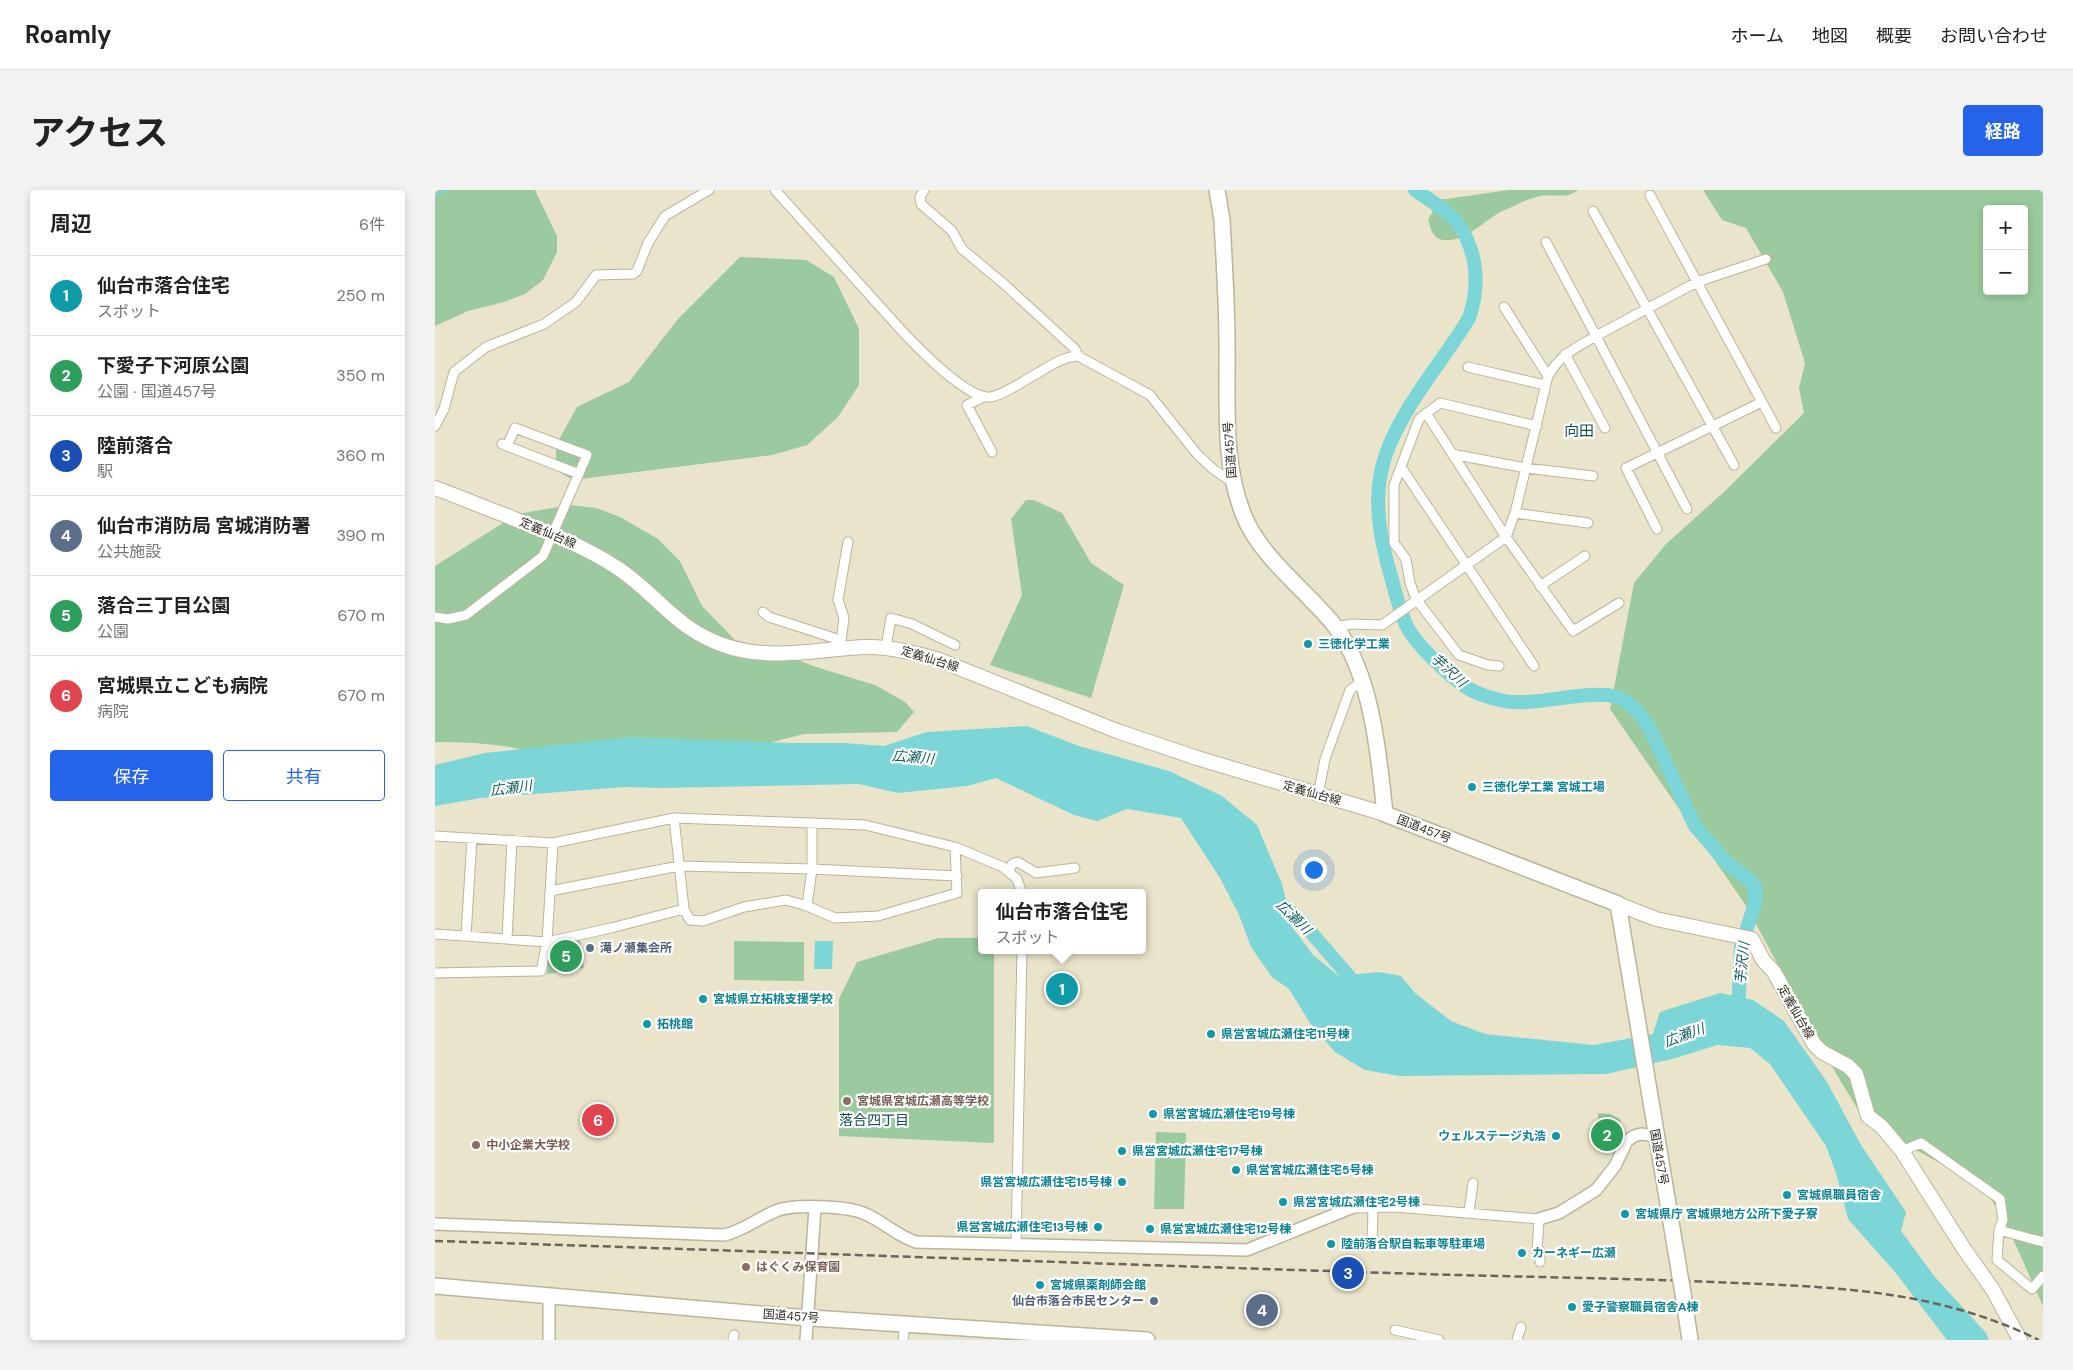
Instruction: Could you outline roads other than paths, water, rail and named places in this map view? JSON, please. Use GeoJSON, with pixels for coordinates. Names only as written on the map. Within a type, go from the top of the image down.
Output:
{"type":"FeatureCollection","features":[{"type":"Feature","properties":{"kind":"highway","name":"国道457号"},"geometry":{"type":"LineString","coordinates":[[1217,190],[1222,220],[1228,434],[1232,482],[1244,518],[1261,545],[1336,628],[1363,680],[1375,742],[1385,814],[1618,904],[1690,1340]]}},
{"type":"Feature","properties":{"kind":"highway","name":"国道457号"},"geometry":{"type":"LineString","coordinates":[[435,1286],[809,1318],[905,1323],[1018,1335],[1147,1340]]}},
{"type":"Feature","properties":{"kind":"main road","name":"定義仙台線"},"geometry":{"type":"LineString","coordinates":[[435,488],[553,534],[596,555],[621,570],[673,618],[700,636],[729,647],[773,655],[839,649],[887,648],[939,660],[1117,731],[1197,758],[1385,814]]}},
{"type":"Feature","properties":{"kind":"main road","name":"定義仙台線"},"geometry":{"type":"LineString","coordinates":[[1618,904],[1656,919],[1752,939],[1815,1044],[1822,1052],[1848,1066],[1856,1074],[1868,1116],[1882,1127],[1902,1151],[1964,1250],[1993,1290],[2019,1340]]}},
{"type":"Feature","properties":{"kind":"street"},"geometry":{"type":"LineString","coordinates":[[435,426],[444,409],[454,372],[467,360],[499,341],[544,324],[576,302],[599,274],[633,274],[637,271],[655,230],[665,216],[709,190]]}},
{"type":"Feature","properties":{"kind":"street"},"geometry":{"type":"LineString","coordinates":[[775,190],[921,351],[971,392],[985,397]]}},
{"type":"Feature","properties":{"kind":"street"},"geometry":{"type":"LineString","coordinates":[[924,190],[920,197],[921,204],[952,231],[962,249],[1004,284],[1075,349],[1079,356],[1150,395],[1197,454],[1213,469],[1232,482]]}},
{"type":"Feature","properties":{"kind":"street"},"geometry":{"type":"LineString","coordinates":[[1650,195],[1777,428]]}},
{"type":"Feature","properties":{"kind":"street"},"geometry":{"type":"LineString","coordinates":[[1593,211],[1734,465]]}},
{"type":"Feature","properties":{"kind":"street"},"geometry":{"type":"LineString","coordinates":[[1546,242],[1687,509]]}},
{"type":"Feature","properties":{"kind":"street"},"geometry":{"type":"LineString","coordinates":[[1336,628],[1352,624],[1382,625],[1506,537],[1515,513],[1547,381],[1557,360],[1647,307],[1697,282],[1766,258]]}},
{"type":"Feature","properties":{"kind":"street"},"geometry":{"type":"LineString","coordinates":[[1505,307],[1547,381]]}},
{"type":"Feature","properties":{"kind":"street"},"geometry":{"type":"LineString","coordinates":[[1565,354],[1605,428]]}},
{"type":"Feature","properties":{"kind":"street"},"geometry":{"type":"LineString","coordinates":[[992,452],[967,405],[985,397],[998,395],[1065,358],[1079,356]]}},
{"type":"Feature","properties":{"kind":"street"},"geometry":{"type":"LineString","coordinates":[[1468,367],[1547,381]]}},
{"type":"Feature","properties":{"kind":"street"},"geometry":{"type":"LineString","coordinates":[[1657,530],[1626,468],[1763,402]]}},
{"type":"Feature","properties":{"kind":"street"},"geometry":{"type":"LineString","coordinates":[[1499,666],[1488,665],[1459,655],[1415,601],[1406,559],[1394,543],[1394,486],[1419,419],[1439,403],[1537,426]]}},
{"type":"Feature","properties":{"kind":"street"},"geometry":{"type":"LineString","coordinates":[[1426,413],[1506,537],[1573,632],[1619,603]]}},
{"type":"Feature","properties":{"kind":"street"},"geometry":{"type":"LineString","coordinates":[[435,616],[448,619],[466,615],[543,556],[587,456],[515,428],[505,445],[579,474]]}},
{"type":"Feature","properties":{"kind":"street"},"geometry":{"type":"LineString","coordinates":[[1452,454],[1526,468],[1593,476]]}},
{"type":"Feature","properties":{"kind":"street"},"geometry":{"type":"LineString","coordinates":[[1401,467],[1534,666]]}},
{"type":"Feature","properties":{"kind":"street"},"geometry":{"type":"LineString","coordinates":[[1515,513],[1588,523]]}},
{"type":"Feature","properties":{"kind":"street"},"geometry":{"type":"LineString","coordinates":[[839,649],[844,618],[838,600],[848,542]]}},
{"type":"Feature","properties":{"kind":"street"},"geometry":{"type":"LineString","coordinates":[[1540,586],[1585,556]]}},
{"type":"Feature","properties":{"kind":"street"},"geometry":{"type":"LineString","coordinates":[[763,612],[769,617],[834,638],[839,649]]}},
{"type":"Feature","properties":{"kind":"street"},"geometry":{"type":"LineString","coordinates":[[887,648],[891,618],[912,624],[955,645]]}},
{"type":"Feature","properties":{"kind":"street"},"geometry":{"type":"LineString","coordinates":[[1318,795],[1325,759],[1350,690],[1363,680]]}},
{"type":"Feature","properties":{"kind":"street"},"geometry":{"type":"LineString","coordinates":[[674,818],[683,909],[690,920],[703,921],[744,907],[786,900],[807,906],[835,918],[878,916],[957,893],[955,847]]}},
{"type":"Feature","properties":{"kind":"street"},"geometry":{"type":"LineString","coordinates":[[435,836],[553,843],[674,818],[865,825],[955,847],[1009,871],[1017,879],[1021,889]]}},
{"type":"Feature","properties":{"kind":"street"},"geometry":{"type":"LineString","coordinates":[[807,906],[812,869],[812,823]]}},
{"type":"Feature","properties":{"kind":"street"},"geometry":{"type":"LineString","coordinates":[[466,936],[472,838]]}},
{"type":"Feature","properties":{"kind":"street"},"geometry":{"type":"LineString","coordinates":[[507,939],[512,840]]}},
{"type":"Feature","properties":{"kind":"street"},"geometry":{"type":"LineString","coordinates":[[435,973],[541,971],[547,942],[553,843]]}},
{"type":"Feature","properties":{"kind":"street"},"geometry":{"type":"LineString","coordinates":[[1009,871],[1012,864],[1018,862],[1036,873],[1075,868]]}},
{"type":"Feature","properties":{"kind":"street"},"geometry":{"type":"LineString","coordinates":[[550,891],[679,866],[812,869],[957,876]]}},
{"type":"Feature","properties":{"kind":"street"},"geometry":{"type":"LineString","coordinates":[[435,934],[547,942],[683,909]]}},
{"type":"Feature","properties":{"kind":"street"},"geometry":{"type":"LineString","coordinates":[[1017,1244],[1022,954]]}},
{"type":"Feature","properties":{"kind":"street"},"geometry":{"type":"LineString","coordinates":[[435,1224],[724,1235],[735,1233],[776,1211],[787,1208],[851,1209],[864,1213],[905,1239],[916,1242],[1247,1250],[1351,1208],[1373,1207],[1469,1212],[1539,1219],[1559,1213],[1583,1202],[1597,1190],[1615,1166],[1627,1141],[1641,1134],[1656,1136]]}},
{"type":"Feature","properties":{"kind":"street"},"geometry":{"type":"LineString","coordinates":[[1902,1151],[1921,1143],[2000,1199],[2003,1220],[1999,1230],[1997,1260],[2032,1289],[2043,1276]]}},
{"type":"Feature","properties":{"kind":"street"},"geometry":{"type":"LineString","coordinates":[[1469,1212],[1473,1183]]}},
{"type":"Feature","properties":{"kind":"street"},"geometry":{"type":"LineString","coordinates":[[1372,1246],[1373,1207]]}},
{"type":"Feature","properties":{"kind":"street"},"geometry":{"type":"LineString","coordinates":[[806,1340],[815,1208]]}},
{"type":"Feature","properties":{"kind":"street"},"geometry":{"type":"LineString","coordinates":[[1539,1219],[1537,1251],[1540,1251],[1540,1262]]}},
{"type":"Feature","properties":{"kind":"street"},"geometry":{"type":"LineString","coordinates":[[1999,1230],[2043,1242]]}},
{"type":"Feature","properties":{"kind":"street"},"geometry":{"type":"LineString","coordinates":[[549,1295],[549,1340]]}},
{"type":"Feature","properties":{"kind":"street"},"geometry":{"type":"LineString","coordinates":[[903,1340],[905,1323]]}},
{"type":"Feature","properties":{"kind":"street"},"geometry":{"type":"LineString","coordinates":[[1517,1340],[1521,1327]]}},
{"type":"Feature","properties":{"kind":"street"},"geometry":{"type":"LineString","coordinates":[[1395,1330],[1439,1340]]}},
{"type":"Feature","properties":{"kind":"water"},"geometry":{"type":"Polygon","coordinates":[[[1027,726],[1079,746],[1169,771],[1222,796],[1257,825],[1282,884],[1292,927],[1313,955],[1339,976],[1379,972],[1401,976],[1415,993],[1451,1021],[1485,1034],[1594,1045],[1653,1034],[1660,1012],[1720,993],[1753,1000],[1784,1021],[1827,1082],[1861,1145],[1906,1212],[1901,1231],[1935,1277],[1986,1333],[1989,1340],[1947,1340],[1895,1272],[1848,1219],[1836,1173],[1826,1146],[1770,1064],[1750,1048],[1717,1045],[1676,1058],[1606,1074],[1399,1076],[1365,1070],[1335,1052],[1310,1023],[1289,989],[1272,977],[1251,947],[1239,915],[1220,878],[1181,818],[1127,809],[1097,821],[1074,815],[996,778],[967,786],[898,793],[859,784],[624,787],[481,798],[435,806],[435,765],[485,753],[629,737],[844,743],[884,746],[927,732],[1027,726]]]}},
{"type":"Feature","properties":{"kind":"water"},"geometry":{"type":"Polygon","coordinates":[[[815,941],[833,941],[832,969],[814,969],[815,941]]]}},
{"type":"Feature","properties":{"kind":"waterway"},"geometry":{"type":"LineString","coordinates":[[435,196],[447,190]]}},
{"type":"Feature","properties":{"kind":"waterway","name":"芋沢川"},"geometry":{"type":"LineString","coordinates":[[1415,190],[1443,209],[1457,223],[1464,234],[1473,257],[1476,281],[1473,306],[1469,318],[1403,418],[1386,454],[1381,470],[1378,502],[1381,533],[1398,604],[1407,627],[1424,650],[1455,679],[1482,695],[1504,701],[1518,702],[1603,695],[1616,697],[1627,702],[1641,715],[1651,731],[1695,826],[1727,863],[1751,881],[1755,887],[1755,903],[1741,947],[1738,1014]]}},
{"type":"Feature","properties":{"kind":"waterway","name":"広瀬川"},"geometry":{"type":"LineString","coordinates":[[1274,898],[1301,921],[1360,989]]}},
{"type":"Feature","properties":{"kind":"railway"},"geometry":{"type":"LineString","coordinates":[[435,1241],[1799,1286],[1880,1293],[1920,1300],[1960,1310],[1999,1323],[2039,1340]]}},
{"type":"Feature","properties":{"kind":"place","name":"三徳化学工業"},"geometry":{"type":"Point","coordinates":[1308,644]}},
{"type":"Feature","properties":{"kind":"place","name":"三徳化学工業 宮城工場"},"geometry":{"type":"Point","coordinates":[1472,787]}},
{"type":"Feature","properties":{"kind":"place","name":"滝ノ瀬集会所"},"geometry":{"type":"Point","coordinates":[590,948]}},
{"type":"Feature","properties":{"kind":"place","name":"落合三丁目公園"},"geometry":{"type":"Point","coordinates":[566,956]}},
{"type":"Feature","properties":{"kind":"place","name":"仙台市落合住宅"},"geometry":{"type":"Point","coordinates":[1062,989]}},
{"type":"Feature","properties":{"kind":"place","name":"宮城県立拓桃支援学校"},"geometry":{"type":"Point","coordinates":[703,999]}},
{"type":"Feature","properties":{"kind":"place","name":"拓桃館"},"geometry":{"type":"Point","coordinates":[647,1024]}},
{"type":"Feature","properties":{"kind":"place","name":"県営宮城広瀬住宅11号棟"},"geometry":{"type":"Point","coordinates":[1211,1034]}},
{"type":"Feature","properties":{"kind":"place","name":"宮城県宮城広瀬高等学校"},"geometry":{"type":"Point","coordinates":[847,1101]}},
{"type":"Feature","properties":{"kind":"place","name":"県営宮城広瀬住宅19号棟"},"geometry":{"type":"Point","coordinates":[1153,1114]}},
{"type":"Feature","properties":{"kind":"place","name":"宮城県立こども病院"},"geometry":{"type":"Point","coordinates":[598,1120]}},
{"type":"Feature","properties":{"kind":"place","name":"下愛子下河原公園"},"geometry":{"type":"Point","coordinates":[1607,1135]}},
{"type":"Feature","properties":{"kind":"place","name":"ウェルステージ丸浩"},"geometry":{"type":"Point","coordinates":[1556,1136]}},
{"type":"Feature","properties":{"kind":"place","name":"中小企業大学校"},"geometry":{"type":"Point","coordinates":[476,1145]}},
{"type":"Feature","properties":{"kind":"place","name":"県営宮城広瀬住宅17号棟"},"geometry":{"type":"Point","coordinates":[1122,1151]}},
{"type":"Feature","properties":{"kind":"place","name":"県営宮城広瀬住宅5号棟"},"geometry":{"type":"Point","coordinates":[1236,1170]}},
{"type":"Feature","properties":{"kind":"place","name":"県営宮城広瀬住宅15号棟"},"geometry":{"type":"Point","coordinates":[1122,1182]}},
{"type":"Feature","properties":{"kind":"place","name":"宮城県職員宿舎"},"geometry":{"type":"Point","coordinates":[1787,1195]}},
{"type":"Feature","properties":{"kind":"place","name":"県営宮城広瀬住宅2号棟"},"geometry":{"type":"Point","coordinates":[1283,1202]}},
{"type":"Feature","properties":{"kind":"place","name":"宮城県庁 宮城県地方公所下愛子寮"},"geometry":{"type":"Point","coordinates":[1625,1214]}},
{"type":"Feature","properties":{"kind":"place","name":"県営宮城広瀬住宅13号棟"},"geometry":{"type":"Point","coordinates":[1098,1227]}},
{"type":"Feature","properties":{"kind":"place","name":"県営宮城広瀬住宅12号棟"},"geometry":{"type":"Point","coordinates":[1150,1229]}},
{"type":"Feature","properties":{"kind":"place","name":"陸前落合駅自転車等駐車場"},"geometry":{"type":"Point","coordinates":[1331,1244]}},
{"type":"Feature","properties":{"kind":"place","name":"カーネギー広瀬"},"geometry":{"type":"Point","coordinates":[1522,1253]}},
{"type":"Feature","properties":{"kind":"place","name":"はぐくみ保育園"},"geometry":{"type":"Point","coordinates":[746,1267]}},
{"type":"Feature","properties":{"kind":"place","name":"陸前落合"},"geometry":{"type":"Point","coordinates":[1348,1273]}},
{"type":"Feature","properties":{"kind":"place","name":"宮城県薬剤師会館"},"geometry":{"type":"Point","coordinates":[1040,1285]}},
{"type":"Feature","properties":{"kind":"place","name":"仙台市落合市民センター"},"geometry":{"type":"Point","coordinates":[1154,1301]}},
{"type":"Feature","properties":{"kind":"place","name":"愛子警察職員宿舎A棟"},"geometry":{"type":"Point","coordinates":[1572,1307]}},
{"type":"Feature","properties":{"kind":"place","name":"仙台市消防局 宮城消防署"},"geometry":{"type":"Point","coordinates":[1262,1310]}},
{"type":"Feature","properties":{"kind":"district","name":"向田"},"geometry":{"type":"Point","coordinates":[1579,431]}},
{"type":"Feature","properties":{"kind":"district","name":"落合四丁目"},"geometry":{"type":"Point","coordinates":[874,1120]}}]}
